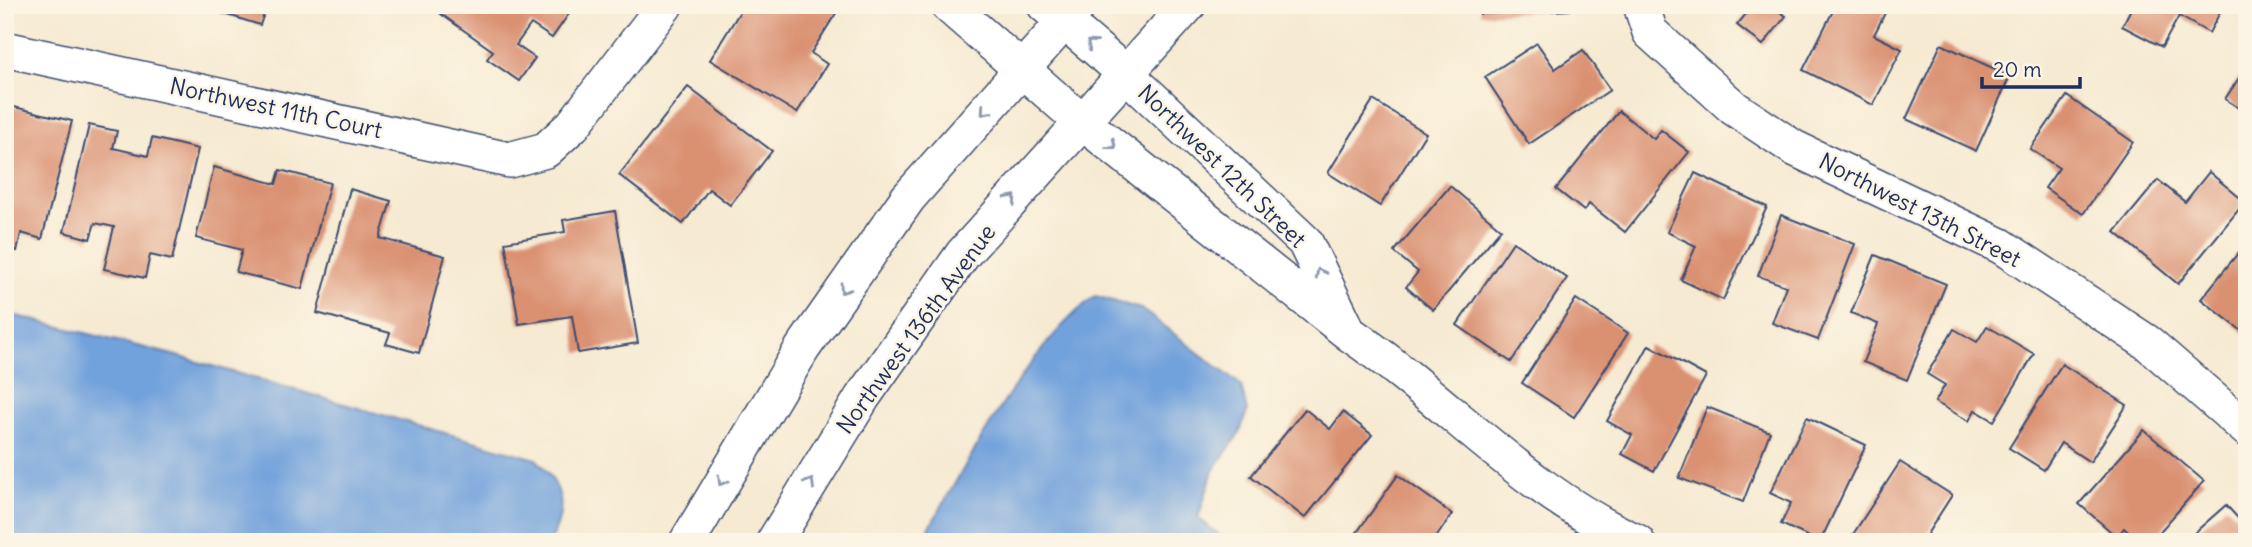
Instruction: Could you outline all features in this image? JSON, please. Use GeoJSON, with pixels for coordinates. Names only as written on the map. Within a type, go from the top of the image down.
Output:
{"type":"FeatureCollection","features":[{"type":"Feature","properties":{"kind":"street","name":"Northwest 11th Court"},"geometry":{"type":"LineString","coordinates":[[5,48],[509,160],[546,150],[573,125],[664,5]]}},
{"type":"Feature","properties":{"kind":"street","name":"Northwest 12th Street"},"geometry":{"type":"LineString","coordinates":[[948,5],[1081,121],[1350,334],[1382,356],[1530,479],[1637,542]]}},
{"type":"Feature","properties":{"kind":"street","name":"Northwest 136th Avenue"},"geometry":{"type":"LineString","coordinates":[[774,542],[862,398],[963,254],[1188,5]]}},
{"type":"Feature","properties":{"kind":"street","name":"Northwest 13th Street"},"geometry":{"type":"LineString","coordinates":[[1641,5],[1650,32],[1734,108],[1794,148],[2001,246],[2148,343],[2247,429]]}},
{"type":"Feature","properties":{"kind":"street","name":"Northwest 12th Street"},"geometry":{"type":"LineString","coordinates":[[1063,11],[1305,242],[1350,334]]}},
{"type":"Feature","properties":{"kind":"street"},"geometry":{"type":"LineString","coordinates":[[687,542],[803,349],[908,198],[1022,69],[1063,11]]}},
{"type":"Feature","properties":{"kind":"water"},"geometry":{"type":"Polygon","coordinates":[[[1095,296],[1141,309],[1241,385],[1247,411],[1240,432],[1213,471],[1198,518],[1228,542],[921,542],[1021,377],[1044,346],[1095,296]]]}},
{"type":"Feature","properties":{"kind":"water"},"geometry":{"type":"Polygon","coordinates":[[[5,313],[177,356],[536,459],[552,479],[560,498],[561,508],[556,530],[550,542],[5,542],[5,313]]]}},
{"type":"Feature","properties":{"kind":"building"},"geometry":{"type":"Polygon","coordinates":[[[213,5],[267,5],[260,25],[212,10],[213,5]]]}},
{"type":"Feature","properties":{"kind":"building"},"geometry":{"type":"Polygon","coordinates":[[[447,5],[575,5],[552,38],[531,24],[516,45],[535,58],[519,81],[487,59],[493,51],[441,14],[447,5]]]}},
{"type":"Feature","properties":{"kind":"building"},"geometry":{"type":"Polygon","coordinates":[[[744,5],[831,5],[838,10],[811,53],[827,64],[797,113],[710,60],[744,5]]]}},
{"type":"Feature","properties":{"kind":"building"},"geometry":{"type":"Polygon","coordinates":[[[1480,5],[1570,5],[1570,10],[1480,14],[1480,5]]]}},
{"type":"Feature","properties":{"kind":"building"},"geometry":{"type":"Polygon","coordinates":[[[1745,5],[1786,5],[1780,12],[1786,16],[1763,45],[1737,25],[1750,9],[1745,5]]]}},
{"type":"Feature","properties":{"kind":"building"},"geometry":{"type":"Polygon","coordinates":[[[1836,5],[1889,5],[1874,35],[1902,49],[1873,105],[1803,70],[1836,5]]]}},
{"type":"Feature","properties":{"kind":"building"},"geometry":{"type":"Polygon","coordinates":[[[2133,5],[2224,5],[2209,33],[2179,16],[2162,47],[2122,26],[2133,5]]]}},
{"type":"Feature","properties":{"kind":"building"},"geometry":{"type":"Polygon","coordinates":[[[1537,43],[1555,69],[1583,50],[1610,90],[1529,144],[1485,77],[1537,43]]]}},
{"type":"Feature","properties":{"kind":"building"},"geometry":{"type":"Polygon","coordinates":[[[1941,44],[2010,76],[1976,151],[1906,119],[1941,44]]]}},
{"type":"Feature","properties":{"kind":"building"},"geometry":{"type":"Polygon","coordinates":[[[2247,66],[2247,113],[2225,99],[2247,66]]]}},
{"type":"Feature","properties":{"kind":"building"},"geometry":{"type":"Polygon","coordinates":[[[688,87],[772,151],[730,205],[709,189],[683,224],[619,175],[688,87]]]}},
{"type":"Feature","properties":{"kind":"building"},"geometry":{"type":"Polygon","coordinates":[[[2067,96],[2133,142],[2083,214],[2045,188],[2059,168],[2030,149],[2067,96]]]}},
{"type":"Feature","properties":{"kind":"building"},"geometry":{"type":"Polygon","coordinates":[[[1373,100],[1426,133],[1380,206],[1328,173],[1373,100]]]}},
{"type":"Feature","properties":{"kind":"building"},"geometry":{"type":"Polygon","coordinates":[[[10,106],[72,121],[42,239],[21,233],[17,251],[5,248],[5,120],[10,106]]]}},
{"type":"Feature","properties":{"kind":"building"},"geometry":{"type":"Polygon","coordinates":[[[1619,111],[1654,139],[1661,130],[1689,152],[1625,232],[1589,204],[1584,211],[1556,189],[1619,111]]]}},
{"type":"Feature","properties":{"kind":"building"},"geometry":{"type":"Polygon","coordinates":[[[89,125],[117,131],[113,148],[148,156],[152,138],[198,149],[172,260],[150,255],[145,278],[104,269],[114,227],[95,223],[90,239],[64,232],[89,125]]]}},
{"type":"Feature","properties":{"kind":"building"},"geometry":{"type":"Polygon","coordinates":[[[214,167],[276,184],[280,170],[330,183],[302,289],[236,272],[242,250],[196,238],[214,167]]]}},
{"type":"Feature","properties":{"kind":"building"},"geometry":{"type":"Polygon","coordinates":[[[2209,172],[2245,202],[2178,284],[2115,232],[2158,180],[2185,202],[2209,172]]]}},
{"type":"Feature","properties":{"kind":"building"},"geometry":{"type":"Polygon","coordinates":[[[1695,173],[1767,207],[1723,300],[1681,280],[1696,246],[1667,232],[1695,173]]]}},
{"type":"Feature","properties":{"kind":"building"},"geometry":{"type":"Polygon","coordinates":[[[1450,186],[1501,229],[1433,310],[1406,287],[1418,272],[1394,252],[1450,186]]]}},
{"type":"Feature","properties":{"kind":"building"},"geometry":{"type":"Polygon","coordinates":[[[350,189],[391,201],[380,238],[445,256],[419,353],[386,344],[390,333],[317,313],[350,189]]]}},
{"type":"Feature","properties":{"kind":"building"},"geometry":{"type":"Polygon","coordinates":[[[615,211],[638,343],[578,353],[572,316],[519,324],[505,242],[565,232],[563,220],[615,211]]]}},
{"type":"Feature","properties":{"kind":"building"},"geometry":{"type":"Polygon","coordinates":[[[1781,215],[1855,244],[1818,340],[1772,323],[1786,286],[1758,276],[1781,215]]]}},
{"type":"Feature","properties":{"kind":"building"},"geometry":{"type":"Polygon","coordinates":[[[1513,242],[1567,278],[1511,362],[1457,325],[1513,242]]]}},
{"type":"Feature","properties":{"kind":"building"},"geometry":{"type":"Polygon","coordinates":[[[2247,242],[2247,335],[2201,299],[2247,242]]]}},
{"type":"Feature","properties":{"kind":"building"},"geometry":{"type":"Polygon","coordinates":[[[1875,255],[1946,284],[1907,380],[1863,362],[1878,324],[1851,313],[1875,255]]]}},
{"type":"Feature","properties":{"kind":"building"},"geometry":{"type":"Polygon","coordinates":[[[1576,299],[1628,333],[1574,417],[1522,383],[1576,299]]]}},
{"type":"Feature","properties":{"kind":"building"},"geometry":{"type":"Polygon","coordinates":[[[1987,326],[2034,354],[1994,421],[1975,410],[1969,421],[1935,402],[1945,385],[1927,374],[1954,329],[1977,342],[1987,326]]]}},
{"type":"Feature","properties":{"kind":"building"},"geometry":{"type":"Polygon","coordinates":[[[1649,345],[1706,376],[1654,471],[1622,454],[1632,435],[1607,421],[1649,345]]]}},
{"type":"Feature","properties":{"kind":"building"},"geometry":{"type":"Polygon","coordinates":[[[2062,364],[2127,405],[2090,462],[2061,443],[2044,470],[2009,448],[2062,364]]]}},
{"type":"Feature","properties":{"kind":"building"},"geometry":{"type":"Polygon","coordinates":[[[1707,407],[1770,432],[1743,502],[1679,478],[1707,407]]]}},
{"type":"Feature","properties":{"kind":"building"},"geometry":{"type":"Polygon","coordinates":[[[1305,409],[1330,429],[1343,412],[1372,435],[1305,518],[1251,476],[1305,409]]]}},
{"type":"Feature","properties":{"kind":"building"},"geometry":{"type":"Polygon","coordinates":[[[1807,417],[1866,445],[1820,542],[1781,524],[1791,503],[1770,493],[1807,417]]]}},
{"type":"Feature","properties":{"kind":"building"},"geometry":{"type":"Polygon","coordinates":[[[2144,430],[2204,481],[2151,542],[2139,542],[2124,528],[2117,537],[2079,504],[2144,430]]]}},
{"type":"Feature","properties":{"kind":"building"},"geometry":{"type":"Polygon","coordinates":[[[1900,462],[1952,495],[1922,542],[1848,542],[1900,462]]]}},
{"type":"Feature","properties":{"kind":"building"},"geometry":{"type":"Polygon","coordinates":[[[1398,475],[1452,514],[1433,542],[1358,542],[1353,538],[1398,475]]]}},
{"type":"Feature","properties":{"kind":"building"},"geometry":{"type":"Polygon","coordinates":[[[2226,505],[2247,528],[2247,542],[2184,542],[2226,505]]]}}]}
